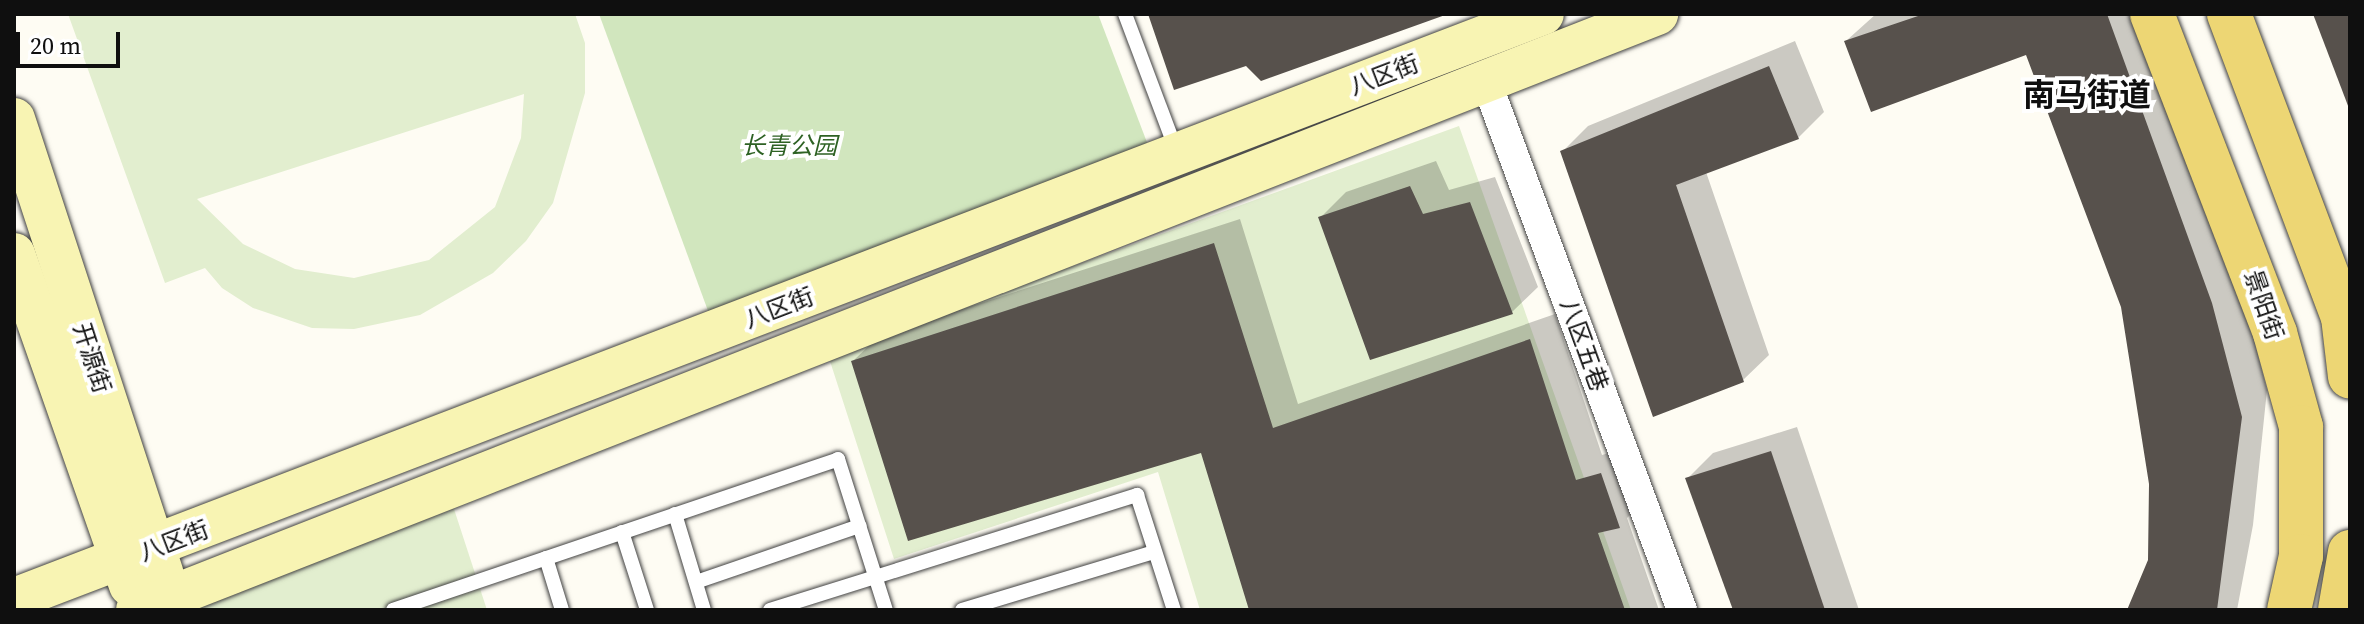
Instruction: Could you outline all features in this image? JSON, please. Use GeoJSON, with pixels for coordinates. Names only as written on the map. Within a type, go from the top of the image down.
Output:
{"type":"FeatureCollection","features":[{"type":"Feature","properties":{"kind":"main road","name":"八区街"},"geometry":{"type":"LineString","coordinates":[[14,599],[1543,14]]}},
{"type":"Feature","properties":{"kind":"main road","name":"八区街"},"geometry":{"type":"LineString","coordinates":[[148,605],[1657,14]]}},
{"type":"Feature","properties":{"kind":"main road","name":"景阳街"},"geometry":{"type":"LineString","coordinates":[[2152,14],[2275,333],[2301,427],[2301,556],[2289,610]]}},
{"type":"Feature","properties":{"kind":"main road"},"geometry":{"type":"LineString","coordinates":[[2229,14],[2343,317],[2350,377]]}},
{"type":"Feature","properties":{"kind":"main road","name":"开源街"},"geometry":{"type":"LineString","coordinates":[[14,119],[137,554],[148,605]]}},
{"type":"Feature","properties":{"kind":"main road","name":"开源街"},"geometry":{"type":"LineString","coordinates":[[14,254],[137,554]]}},
{"type":"Feature","properties":{"kind":"main road"},"geometry":{"type":"LineString","coordinates":[[2340,610],[2350,552]]}},
{"type":"Feature","properties":{"kind":"street","name":"八区五巷"},"geometry":{"type":"LineString","coordinates":[[1486,81],[1682,610]]}},
{"type":"Feature","properties":{"kind":"lane"},"geometry":{"type":"LineString","coordinates":[[1125,14],[1178,154]]}},
{"type":"Feature","properties":{"kind":"lane"},"geometry":{"type":"LineString","coordinates":[[393,610],[838,459],[886,610]]}},
{"type":"Feature","properties":{"kind":"lane"},"geometry":{"type":"LineString","coordinates":[[770,610],[1137,495],[1174,610]]}},
{"type":"Feature","properties":{"kind":"lane"},"geometry":{"type":"LineString","coordinates":[[675,514],[704,610]]}},
{"type":"Feature","properties":{"kind":"lane"},"geometry":{"type":"LineString","coordinates":[[696,582],[860,526]]}},
{"type":"Feature","properties":{"kind":"lane"},"geometry":{"type":"LineString","coordinates":[[622,532],[647,610]]}},
{"type":"Feature","properties":{"kind":"lane"},"geometry":{"type":"LineString","coordinates":[[962,610],[1154,552]]}},
{"type":"Feature","properties":{"kind":"lane"},"geometry":{"type":"LineString","coordinates":[[546,558],[562,610]]}},
{"type":"Feature","properties":{"kind":"green space"},"geometry":{"type":"Polygon","coordinates":[[[68,14],[575,14],[585,43],[585,93],[553,203],[526,241],[493,273],[420,315],[354,329],[312,328],[253,308],[222,288],[205,268],[165,283],[68,14]],[[524,94],[197,199],[243,244],[295,269],[354,278],[429,260],[495,207],[521,138],[524,94]]]}},
{"type":"Feature","properties":{"kind":"green space","name":"长青公园"},"geometry":{"type":"Polygon","coordinates":[[[599,14],[1098,14],[1148,145],[711,319],[599,14]]]}},
{"type":"Feature","properties":{"kind":"green space"},"geometry":{"type":"Polygon","coordinates":[[[1459,126],[1631,610],[1200,610],[1158,472],[894,559],[828,355],[1459,126]]]}},
{"type":"Feature","properties":{"kind":"green space"},"geometry":{"type":"Polygon","coordinates":[[[453,506],[487,610],[176,610],[453,506]]]}},
{"type":"Feature","properties":{"kind":"building"},"geometry":{"type":"Polygon","coordinates":[[[1148,14],[1448,14],[1261,81],[1246,66],[1174,90],[1148,14]]]}},
{"type":"Feature","properties":{"kind":"building"},"geometry":{"type":"Polygon","coordinates":[[[1924,14],[2107,14],[2212,303],[2242,417],[2217,610],[2127,610],[2148,560],[2149,484],[2121,307],[2026,55],[1871,112],[1844,41],[1924,14]]]}},
{"type":"Feature","properties":{"kind":"building"},"geometry":{"type":"Polygon","coordinates":[[[2313,14],[2350,14],[2350,111],[2313,14]]]}},
{"type":"Feature","properties":{"kind":"building"},"geometry":{"type":"Polygon","coordinates":[[[1769,66],[1799,139],[1676,185],[1744,382],[1653,417],[1560,151],[1769,66]]]}},
{"type":"Feature","properties":{"kind":"building"},"geometry":{"type":"Polygon","coordinates":[[[1410,186],[1423,214],[1470,202],[1513,314],[1370,360],[1318,217],[1410,186]]]}},
{"type":"Feature","properties":{"kind":"building"},"geometry":{"type":"Polygon","coordinates":[[[1214,243],[1273,428],[1530,339],[1576,480],[1601,473],[1620,528],[1598,533],[1625,610],[1249,610],[1201,453],[908,541],[851,361],[1214,243]]]}},
{"type":"Feature","properties":{"kind":"building"},"geometry":{"type":"Polygon","coordinates":[[[1771,451],[1825,610],[1733,610],[1685,478],[1771,451]]]}},
{"type":"Feature","properties":{"kind":"district","name":"南马街道"},"geometry":{"type":"Point","coordinates":[2087,95]}}]}
